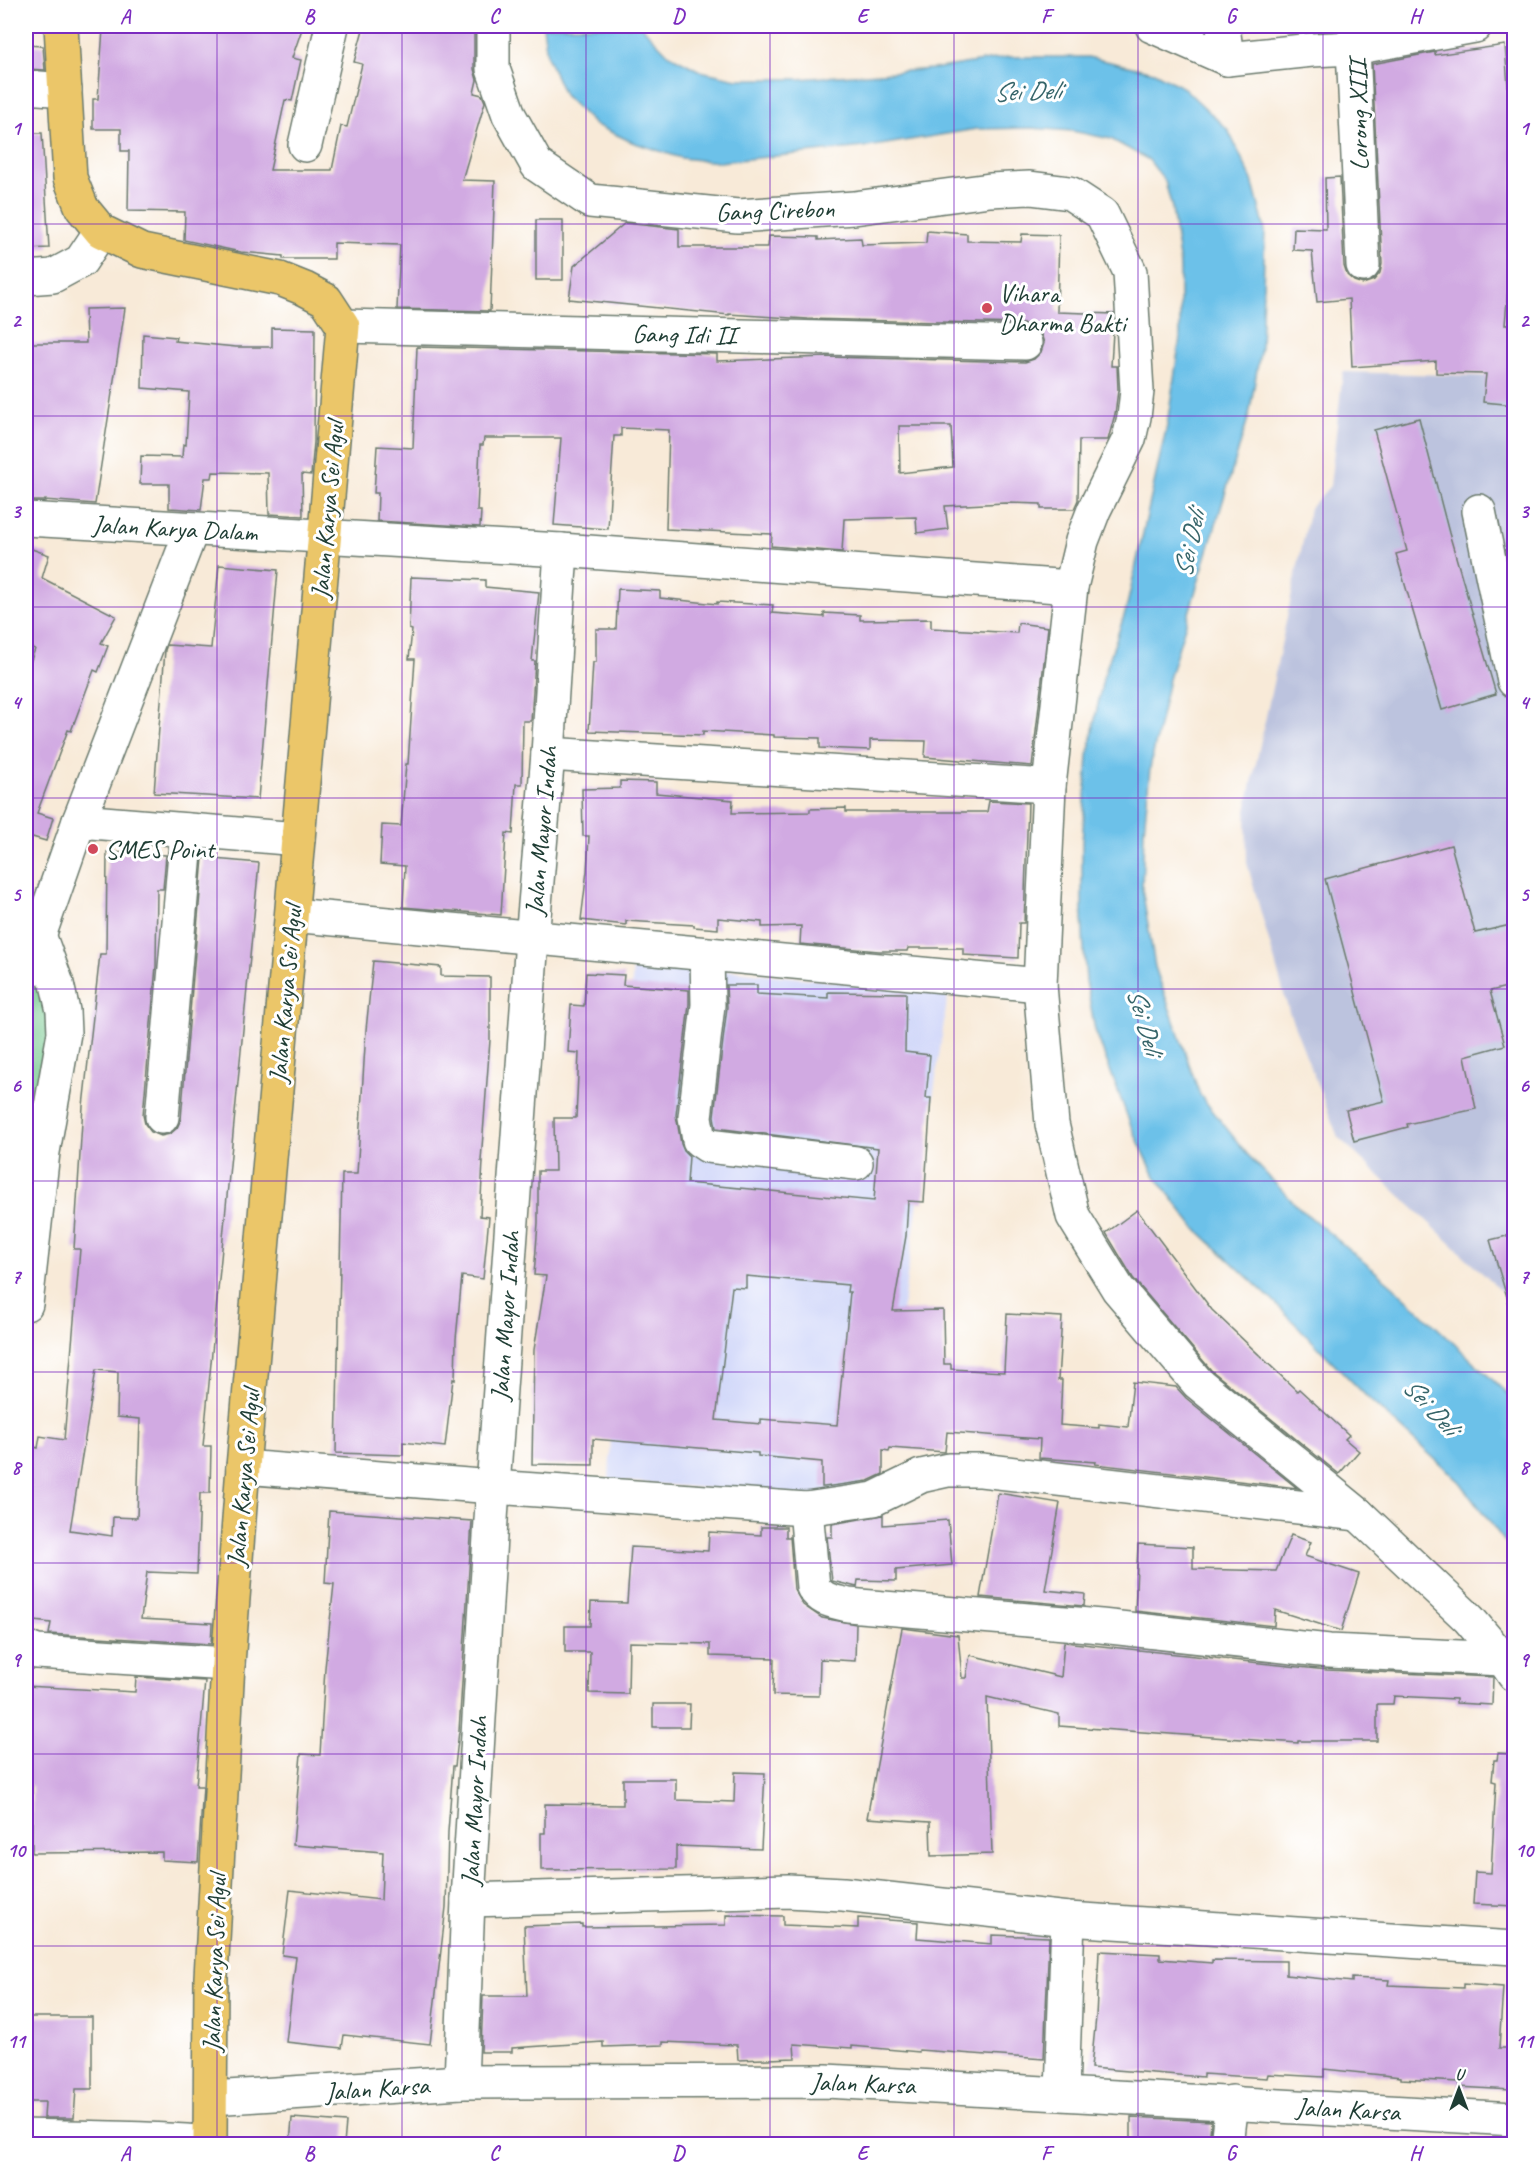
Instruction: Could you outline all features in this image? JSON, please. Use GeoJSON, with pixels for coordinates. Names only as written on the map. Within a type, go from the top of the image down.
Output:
{"type":"FeatureCollection","features":[{"type":"Feature","properties":{"kind":"main road"},"geometry":{"type":"LineString","coordinates":[[61,26],[70,178],[82,208],[101,231],[142,251],[280,279],[305,288],[326,300],[343,326]]}},
{"type":"Feature","properties":{"kind":"main road","name":"Jalan Karya Sei Agul"},"geometry":{"type":"LineString","coordinates":[[210,2144],[211,1977],[228,1664],[243,1467],[343,326]]}},
{"type":"Feature","properties":{"kind":"street"},"geometry":{"type":"LineString","coordinates":[[304,145],[332,26]]}},
{"type":"Feature","properties":{"kind":"street","name":"Gang Cirebon"},"geometry":{"type":"LineString","coordinates":[[493,26],[493,69],[509,115],[537,165],[590,201],[738,216],[854,208],[990,190],[1030,188],[1070,193],[1102,214],[1130,272],[1137,391],[1129,439],[1094,510],[1082,541],[1071,587]]}},
{"type":"Feature","properties":{"kind":"street"},"geometry":{"type":"LineString","coordinates":[[1152,26],[1227,59],[1353,48]]}},
{"type":"Feature","properties":{"kind":"street"},"geometry":{"type":"LineString","coordinates":[[1223,26],[1227,59]]}},
{"type":"Feature","properties":{"kind":"street","name":"Lorong XIII"},"geometry":{"type":"LineString","coordinates":[[1363,265],[1353,48],[1475,26]]}},
{"type":"Feature","properties":{"kind":"street"},"geometry":{"type":"LineString","coordinates":[[26,87],[65,90]]}},
{"type":"Feature","properties":{"kind":"street"},"geometry":{"type":"LineString","coordinates":[[26,278],[53,276],[81,261],[101,231]]}},
{"type":"Feature","properties":{"kind":"street","name":"Gang Idi II"},"geometry":{"type":"LineString","coordinates":[[343,326],[1025,343]]}},
{"type":"Feature","properties":{"kind":"street"},"geometry":{"type":"LineString","coordinates":[[1479,511],[1515,681]]}},
{"type":"Feature","properties":{"kind":"street","name":"Jalan Karya Dalam"},"geometry":{"type":"LineString","coordinates":[[26,519],[561,550],[1071,587]]}},
{"type":"Feature","properties":{"kind":"street"},"geometry":{"type":"LineString","coordinates":[[26,973],[79,821],[192,529]]}},
{"type":"Feature","properties":{"kind":"street","name":"Jalan Mayor Indah"},"geometry":{"type":"LineString","coordinates":[[461,2082],[468,1900],[493,1487],[561,550]]}},
{"type":"Feature","properties":{"kind":"street"},"geometry":{"type":"LineString","coordinates":[[1071,587],[1048,786],[1040,985],[1052,1124],[1073,1216],[1118,1288],[1198,1383],[1358,1514],[1469,1619],[1509,1667]]}},
{"type":"Feature","properties":{"kind":"street"},"geometry":{"type":"LineString","coordinates":[[548,754],[1048,786]]}},
{"type":"Feature","properties":{"kind":"street"},"geometry":{"type":"LineString","coordinates":[[79,821],[298,839]]}},
{"type":"Feature","properties":{"kind":"street"},"geometry":{"type":"LineString","coordinates":[[162,1116],[187,830]]}},
{"type":"Feature","properties":{"kind":"street"},"geometry":{"type":"LineString","coordinates":[[292,915],[1040,985]]}},
{"type":"Feature","properties":{"kind":"street"},"geometry":{"type":"LineString","coordinates":[[26,1304],[43,1152],[64,1033],[63,1011],[57,984],[39,935]]}},
{"type":"Feature","properties":{"kind":"street"},"geometry":{"type":"LineString","coordinates":[[707,955],[708,1005],[696,1117],[699,1140],[708,1146],[856,1163]]}},
{"type":"Feature","properties":{"kind":"street"},"geometry":{"type":"LineString","coordinates":[[243,1467],[806,1509],[874,1499],[921,1476],[948,1470],[981,1470],[1358,1514]]}},
{"type":"Feature","properties":{"kind":"street"},"geometry":{"type":"LineString","coordinates":[[806,1509],[813,1587],[825,1600],[848,1605],[1101,1626],[1329,1651],[1509,1667]]}},
{"type":"Feature","properties":{"kind":"street"},"geometry":{"type":"LineString","coordinates":[[26,1648],[37,1652],[228,1664]]}},
{"type":"Feature","properties":{"kind":"street"},"geometry":{"type":"LineString","coordinates":[[468,1900],[788,1891],[843,1894],[1068,1919],[1515,1948]]}},
{"type":"Feature","properties":{"kind":"street"},"geometry":{"type":"LineString","coordinates":[[1062,2092],[1068,1919]]}},
{"type":"Feature","properties":{"kind":"street","name":"Jalan Karsa"},"geometry":{"type":"LineString","coordinates":[[211,2098],[461,2082],[826,2080],[1515,2119]]}},
{"type":"Feature","properties":{"kind":"street"},"geometry":{"type":"LineString","coordinates":[[1227,2145],[1232,2102]]}},
{"type":"Feature","properties":{"kind":"street"},"geometry":{"type":"LineString","coordinates":[[26,2136],[142,2140],[161,2138],[210,2144]]}},
{"type":"Feature","properties":{"kind":"shaded area"},"geometry":{"type":"Polygon","coordinates":[[[1343,372],[1514,377],[1514,1303],[1338,1137],[1289,1012],[1247,863],[1246,811],[1310,508],[1330,486],[1343,372]]]}},
{"type":"Feature","properties":{"kind":"shaded area"},"geometry":{"type":"Polygon","coordinates":[[[633,960],[948,994],[882,1451],[850,1500],[609,1480],[633,960]]]}},
{"type":"Feature","properties":{"kind":"green space"},"geometry":{"type":"Polygon","coordinates":[[[35,955],[55,985],[26,1293],[26,981],[35,955]]]}},
{"type":"Feature","properties":{"kind":"water","name":"Sei Deli"},"geometry":{"type":"Polygon","coordinates":[[[543,26],[641,26],[668,54],[700,71],[737,79],[799,79],[933,69],[1008,57],[1088,57],[1154,72],[1184,88],[1228,130],[1252,180],[1265,230],[1261,347],[1249,415],[1169,679],[1150,768],[1142,888],[1155,967],[1200,1095],[1247,1154],[1297,1206],[1395,1288],[1514,1400],[1514,1554],[1460,1482],[1370,1400],[1273,1301],[1194,1227],[1155,1176],[1131,1126],[1095,1030],[1086,981],[1082,918],[1082,843],[1088,756],[1103,678],[1126,610],[1167,425],[1180,338],[1180,266],[1172,208],[1165,181],[1149,160],[1111,139],[1072,131],[1031,128],[976,129],[874,146],[719,162],[681,158],[632,142],[594,124],[564,95],[547,56],[543,26]]]}},
{"type":"Feature","properties":{"kind":"building"},"geometry":{"type":"Polygon","coordinates":[[[154,26],[303,26],[292,58],[301,60],[292,101],[285,100],[270,170],[332,170],[341,126],[347,127],[362,64],[354,62],[364,26],[474,26],[474,69],[477,80],[474,93],[482,95],[485,102],[462,180],[495,181],[490,311],[397,309],[400,245],[334,243],[334,259],[283,259],[283,256],[241,252],[184,240],[185,212],[128,211],[129,151],[121,151],[121,129],[93,129],[93,99],[98,99],[103,29],[153,32],[154,26]]]}},
{"type":"Feature","properties":{"kind":"building"},"geometry":{"type":"Polygon","coordinates":[[[26,45],[43,46],[45,70],[26,69],[26,45]]]}},
{"type":"Feature","properties":{"kind":"building"},"geometry":{"type":"Polygon","coordinates":[[[1505,45],[1511,128],[1515,128],[1512,188],[1515,262],[1510,263],[1505,325],[1515,325],[1515,405],[1483,402],[1486,374],[1436,373],[1436,361],[1352,367],[1349,299],[1317,302],[1312,251],[1293,250],[1294,228],[1326,229],[1325,178],[1340,177],[1344,266],[1347,275],[1363,284],[1374,280],[1380,273],[1382,264],[1372,64],[1435,52],[1435,55],[1505,45]]]}},
{"type":"Feature","properties":{"kind":"building"},"geometry":{"type":"Polygon","coordinates":[[[26,133],[42,133],[49,248],[26,249],[26,133]]]}},
{"type":"Feature","properties":{"kind":"building"},"geometry":{"type":"Polygon","coordinates":[[[536,220],[563,220],[563,280],[536,280],[536,220]]]}},
{"type":"Feature","properties":{"kind":"building"},"geometry":{"type":"Polygon","coordinates":[[[625,223],[679,229],[679,247],[768,247],[769,236],[818,237],[818,240],[861,238],[862,245],[926,243],[927,231],[967,234],[967,241],[1021,242],[1022,234],[1059,235],[1057,312],[1114,314],[1111,366],[1117,366],[1118,390],[1108,440],[1079,440],[1078,500],[1074,509],[1041,509],[1041,504],[1005,503],[945,506],[948,529],[917,533],[916,517],[844,519],[842,552],[771,546],[772,534],[666,529],[669,430],[621,428],[621,436],[614,436],[608,529],[554,525],[561,438],[484,438],[483,445],[480,445],[477,511],[481,511],[480,527],[377,521],[378,493],[374,493],[377,446],[413,448],[417,347],[717,354],[717,361],[827,357],[1025,362],[1034,359],[1041,352],[1044,343],[1041,334],[1034,327],[1025,324],[729,315],[569,299],[574,266],[625,223]],[[899,426],[900,473],[953,467],[951,426],[899,426]]]}},
{"type":"Feature","properties":{"kind":"building"},"geometry":{"type":"Polygon","coordinates":[[[125,308],[95,504],[45,500],[26,501],[26,343],[86,343],[85,309],[125,308]]]}},
{"type":"Feature","properties":{"kind":"building"},"geometry":{"type":"Polygon","coordinates":[[[272,328],[315,329],[314,442],[311,475],[302,474],[303,516],[269,514],[268,473],[213,472],[212,478],[205,478],[201,510],[169,508],[169,484],[140,484],[141,456],[182,457],[183,444],[186,445],[189,392],[142,388],[143,334],[176,337],[175,341],[236,347],[272,347],[272,328]]]}},
{"type":"Feature","properties":{"kind":"building"},"geometry":{"type":"Polygon","coordinates":[[[1419,418],[1449,533],[1496,694],[1442,710],[1396,554],[1407,551],[1374,430],[1419,418]]]}},
{"type":"Feature","properties":{"kind":"building"},"geometry":{"type":"Polygon","coordinates":[[[26,547],[49,555],[42,578],[116,616],[101,643],[108,646],[98,672],[94,670],[71,731],[68,730],[37,813],[53,818],[46,841],[29,836],[26,839],[26,674],[35,649],[26,646],[26,547]]]}},
{"type":"Feature","properties":{"kind":"building"},"geometry":{"type":"Polygon","coordinates":[[[219,565],[278,570],[258,799],[154,793],[165,650],[167,645],[211,648],[219,565]]]}},
{"type":"Feature","properties":{"kind":"building"},"geometry":{"type":"Polygon","coordinates":[[[411,577],[485,580],[485,587],[539,592],[532,661],[535,661],[531,721],[523,721],[522,784],[516,784],[513,834],[506,833],[501,915],[403,907],[405,866],[380,864],[382,825],[401,826],[406,764],[408,764],[415,659],[409,659],[412,630],[409,629],[411,577]]]}},
{"type":"Feature","properties":{"kind":"building"},"geometry":{"type":"Polygon","coordinates":[[[618,589],[660,591],[660,598],[717,604],[717,602],[773,605],[772,613],[824,617],[824,613],[860,615],[860,620],[931,619],[931,628],[1017,633],[1018,623],[1048,627],[1032,766],[925,757],[926,741],[870,740],[870,750],[820,748],[820,738],[703,731],[703,735],[589,731],[593,662],[596,662],[596,629],[616,629],[618,589]]]}},
{"type":"Feature","properties":{"kind":"building"},"geometry":{"type":"Polygon","coordinates":[[[620,781],[656,782],[656,793],[733,800],[732,813],[810,812],[810,809],[846,808],[846,812],[987,812],[989,801],[1028,803],[1024,923],[1019,923],[1018,958],[963,955],[963,948],[908,948],[907,951],[879,951],[800,944],[801,926],[762,927],[762,922],[718,918],[718,929],[694,927],[694,925],[626,921],[626,925],[581,920],[589,836],[583,836],[582,789],[620,788],[620,781]]]}},
{"type":"Feature","properties":{"kind":"building"},"geometry":{"type":"Polygon","coordinates":[[[1451,845],[1475,933],[1515,924],[1515,985],[1490,991],[1505,1045],[1465,1056],[1476,1109],[1407,1124],[1408,1127],[1354,1141],[1346,1110],[1384,1101],[1325,879],[1451,845]]]}},
{"type":"Feature","properties":{"kind":"building"},"geometry":{"type":"Polygon","coordinates":[[[107,852],[166,855],[163,889],[157,889],[156,966],[143,1115],[145,1124],[151,1132],[161,1136],[170,1134],[177,1128],[181,1119],[203,858],[259,863],[203,1446],[211,1446],[210,1493],[200,1493],[197,1574],[147,1572],[141,1619],[212,1623],[211,1644],[49,1634],[51,1623],[26,1620],[26,1445],[38,1448],[40,1436],[64,1440],[80,1249],[74,1249],[83,1106],[100,954],[106,954],[107,852]],[[96,1370],[70,1530],[112,1536],[113,1517],[137,1518],[140,1419],[117,1417],[118,1372],[96,1370]]]}},
{"type":"Feature","properties":{"kind":"building"},"geometry":{"type":"Polygon","coordinates":[[[373,961],[441,967],[441,976],[490,977],[490,1040],[481,1161],[483,1161],[480,1216],[489,1217],[483,1279],[462,1276],[455,1380],[453,1379],[445,1447],[403,1442],[403,1455],[336,1453],[342,1174],[357,1174],[366,1030],[373,961]]]}},
{"type":"Feature","properties":{"kind":"building"},"geometry":{"type":"Polygon","coordinates":[[[586,973],[624,975],[623,985],[689,990],[676,1115],[681,1144],[689,1156],[687,1183],[874,1201],[878,1148],[716,1128],[714,1116],[727,1007],[726,985],[757,985],[757,994],[828,998],[828,992],[906,993],[905,1052],[930,1055],[926,1098],[931,1098],[924,1202],[908,1201],[906,1236],[893,1311],[943,1310],[944,1364],[951,1364],[951,1369],[1004,1372],[1007,1314],[1062,1317],[1058,1380],[1062,1380],[1060,1425],[1099,1428],[1099,1424],[1128,1427],[1133,1382],[1176,1387],[1186,1398],[1297,1488],[1095,1464],[1096,1462],[1039,1458],[1040,1439],[947,1432],[945,1452],[890,1448],[889,1451],[883,1450],[883,1474],[868,1481],[824,1487],[822,1487],[822,1462],[758,1456],[758,1453],[593,1439],[593,1465],[532,1464],[534,1350],[546,1276],[534,1275],[538,1223],[538,1171],[555,1171],[554,1118],[576,1118],[579,1053],[568,1052],[571,1005],[584,1006],[586,973]],[[746,1276],[746,1288],[732,1287],[716,1420],[761,1424],[761,1419],[837,1425],[850,1292],[847,1292],[848,1285],[746,1276]]]}},
{"type":"Feature","properties":{"kind":"building"},"geometry":{"type":"Polygon","coordinates":[[[1137,1210],[1212,1310],[1297,1391],[1299,1389],[1349,1435],[1345,1439],[1359,1451],[1339,1474],[1211,1370],[1133,1278],[1106,1233],[1137,1210]]]}},
{"type":"Feature","properties":{"kind":"building"},"geometry":{"type":"Polygon","coordinates":[[[1515,1234],[1515,1303],[1509,1304],[1490,1240],[1515,1234]]]}},
{"type":"Feature","properties":{"kind":"building"},"geometry":{"type":"Polygon","coordinates":[[[998,1493],[1060,1503],[1045,1590],[1085,1594],[1084,1606],[980,1597],[998,1493]]]}},
{"type":"Feature","properties":{"kind":"building"},"geometry":{"type":"Polygon","coordinates":[[[329,1511],[472,1521],[459,1731],[455,1766],[453,1766],[448,1832],[446,1907],[430,2044],[344,2035],[342,2048],[286,2042],[296,1957],[282,1955],[290,1890],[381,1900],[383,1852],[293,1845],[301,1754],[320,1755],[325,1668],[334,1584],[325,1583],[329,1511]]]}},
{"type":"Feature","properties":{"kind":"building"},"geometry":{"type":"Polygon","coordinates":[[[883,1515],[883,1525],[948,1520],[952,1565],[896,1570],[896,1581],[858,1580],[857,1587],[832,1581],[827,1537],[832,1537],[832,1524],[883,1515]]]}},
{"type":"Feature","properties":{"kind":"building"},"geometry":{"type":"Polygon","coordinates":[[[761,1527],[786,1527],[786,1537],[790,1537],[794,1589],[803,1605],[822,1618],[856,1624],[855,1661],[820,1659],[819,1696],[773,1695],[774,1658],[710,1656],[710,1644],[629,1642],[628,1694],[589,1693],[590,1652],[565,1652],[565,1626],[590,1626],[591,1602],[627,1603],[631,1547],[708,1551],[709,1532],[761,1535],[761,1527]]]}},
{"type":"Feature","properties":{"kind":"building"},"geometry":{"type":"Polygon","coordinates":[[[1291,1535],[1311,1542],[1305,1556],[1359,1574],[1341,1631],[1275,1610],[1274,1626],[1135,1611],[1138,1544],[1193,1547],[1193,1569],[1276,1571],[1291,1535]]]}},
{"type":"Feature","properties":{"kind":"building"},"geometry":{"type":"Polygon","coordinates":[[[902,1628],[958,1635],[962,1678],[966,1678],[970,1655],[1061,1677],[1064,1642],[1327,1670],[1493,1677],[1492,1705],[1456,1703],[1456,1699],[1394,1696],[1393,1704],[1377,1704],[1377,1741],[1298,1741],[1298,1743],[1059,1726],[1059,1714],[987,1697],[992,1854],[931,1856],[930,1822],[867,1818],[902,1628]]]}},
{"type":"Feature","properties":{"kind":"building"},"geometry":{"type":"Polygon","coordinates":[[[136,1677],[205,1681],[196,1786],[203,1786],[198,1862],[162,1860],[162,1852],[32,1853],[32,1786],[26,1785],[26,1686],[135,1692],[136,1677]]]}},
{"type":"Feature","properties":{"kind":"building"},"geometry":{"type":"Polygon","coordinates":[[[653,1704],[690,1704],[689,1727],[653,1727],[653,1704]]]}},
{"type":"Feature","properties":{"kind":"building"},"geometry":{"type":"Polygon","coordinates":[[[1498,1753],[1515,1754],[1515,1906],[1473,1904],[1475,1872],[1491,1873],[1496,1782],[1492,1781],[1494,1760],[1497,1760],[1498,1753]]]}},
{"type":"Feature","properties":{"kind":"building"},"geometry":{"type":"Polygon","coordinates":[[[735,1772],[765,1773],[761,1849],[676,1846],[676,1869],[541,1870],[541,1833],[545,1833],[545,1804],[623,1805],[623,1779],[676,1779],[676,1800],[734,1802],[735,1772]]]}},
{"type":"Feature","properties":{"kind":"building"},"geometry":{"type":"Polygon","coordinates":[[[726,1915],[783,1916],[783,1925],[858,1928],[858,1918],[918,1922],[917,1938],[992,1944],[992,1935],[1049,1937],[1044,2059],[794,2044],[795,2058],[738,2060],[737,2045],[663,2042],[663,2045],[603,2047],[603,2042],[512,2048],[512,2052],[481,2052],[483,1996],[527,1996],[524,1926],[726,1925],[726,1915]]]}},
{"type":"Feature","properties":{"kind":"building"},"geometry":{"type":"Polygon","coordinates":[[[1099,1951],[1160,1954],[1160,1959],[1212,1963],[1212,1960],[1286,1961],[1286,1975],[1352,1982],[1352,1978],[1389,1980],[1388,1985],[1463,1988],[1463,1984],[1503,1987],[1499,2048],[1513,2048],[1511,2090],[1459,2087],[1459,2082],[1401,2079],[1401,2077],[1324,2069],[1324,2077],[1268,2074],[1267,2078],[1203,2074],[1203,2077],[1091,2068],[1099,1951]]]}},
{"type":"Feature","properties":{"kind":"building"},"geometry":{"type":"Polygon","coordinates":[[[26,2017],[92,2017],[92,2089],[76,2089],[74,2118],[44,2118],[45,2102],[26,2102],[26,2017]]]}},
{"type":"Feature","properties":{"kind":"building"},"geometry":{"type":"Polygon","coordinates":[[[1131,2117],[1211,2121],[1209,2145],[1131,2145],[1131,2117]]]}},
{"type":"Feature","properties":{"kind":"building"},"geometry":{"type":"Polygon","coordinates":[[[292,2118],[346,2122],[344,2145],[290,2145],[292,2118]]]}},
{"type":"Feature","properties":{"kind":"place","name":"Vihara Dharma Bakti"},"geometry":{"type":"Point","coordinates":[987,308]}},
{"type":"Feature","properties":{"kind":"place","name":"SMES Point"},"geometry":{"type":"Point","coordinates":[93,849]}}]}
